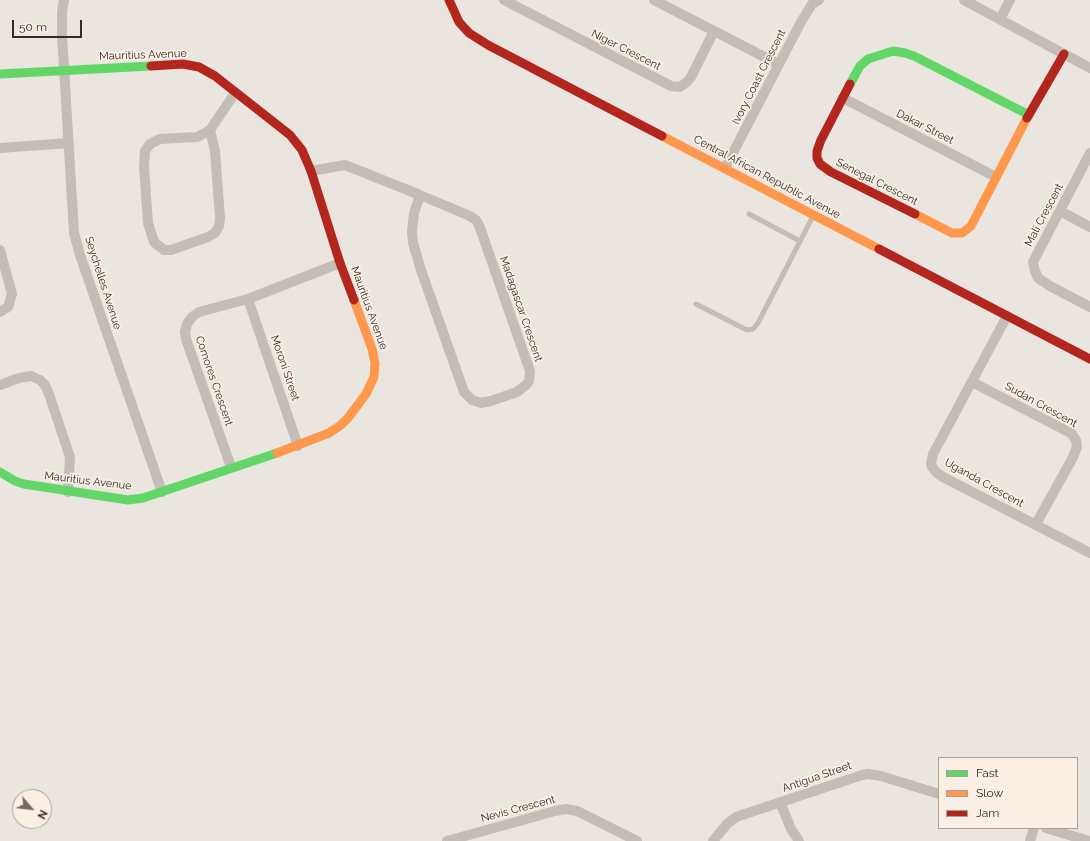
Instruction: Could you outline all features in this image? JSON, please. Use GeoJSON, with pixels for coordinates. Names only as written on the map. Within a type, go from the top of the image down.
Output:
{"type":"FeatureCollection","features":[{"type":"Feature","properties":{"kind":"street","name":"Seychelles Avenue"},"geometry":{"type":"LineString","coordinates":[[64,0],[62,12],[62,35],[73,225],[77,245],[162,492]]}},
{"type":"Feature","properties":{"kind":"street","name":"Central African Republic Avenue"},"geometry":{"type":"LineString","coordinates":[[449,0],[459,22],[476,38],[1090,359]]}},
{"type":"Feature","properties":{"kind":"street","name":"Niger Crescent"},"geometry":{"type":"LineString","coordinates":[[504,0],[667,85],[676,87],[684,84],[691,77],[714,31]]}},
{"type":"Feature","properties":{"kind":"street"},"geometry":{"type":"LineString","coordinates":[[654,0],[778,64]]}},
{"type":"Feature","properties":{"kind":"street"},"geometry":{"type":"LineString","coordinates":[[964,0],[1090,68]]}},
{"type":"Feature","properties":{"kind":"street"},"geometry":{"type":"LineString","coordinates":[[1000,19],[1010,0]]}},
{"type":"Feature","properties":{"kind":"street","name":"Ivory Coast Crescent"},"geometry":{"type":"LineString","coordinates":[[725,168],[812,1]]}},
{"type":"Feature","properties":{"kind":"street","name":"Senegal Crescent"},"geometry":{"type":"LineString","coordinates":[[1029,115],[914,56],[899,51],[886,52],[864,62],[857,71],[821,140],[817,151],[817,158],[820,164],[831,172],[944,229],[958,234],[967,230],[971,226],[1029,115],[1064,54]]}},
{"type":"Feature","properties":{"kind":"street","name":"Mauritius Avenue"},"geometry":{"type":"LineString","coordinates":[[0,74],[188,64],[206,70],[235,92],[295,140],[302,150],[311,171],[340,263],[376,363],[374,377],[366,394],[341,425],[330,433],[298,446],[231,467],[162,492],[134,500],[68,492],[20,483],[0,472]]}},
{"type":"Feature","properties":{"kind":"street"},"geometry":{"type":"LineString","coordinates":[[210,130],[215,151],[220,218],[219,226],[215,233],[208,237],[170,250],[164,250],[154,242],[148,223],[144,167],[145,151],[150,144],[160,139],[198,137],[210,130],[235,92]]}},
{"type":"Feature","properties":{"kind":"street","name":"Dakar Street"},"geometry":{"type":"LineString","coordinates":[[843,98],[996,177]]}},
{"type":"Feature","properties":{"kind":"street"},"geometry":{"type":"LineString","coordinates":[[0,148],[69,143]]}},
{"type":"Feature","properties":{"kind":"street","name":"Mali Crescent"},"geometry":{"type":"LineString","coordinates":[[1090,153],[1033,262],[1038,278],[1090,307]]}},
{"type":"Feature","properties":{"kind":"street","name":"Madagascar Crescent"},"geometry":{"type":"LineString","coordinates":[[311,171],[340,165],[348,166],[470,216],[476,220],[530,371],[529,381],[517,392],[481,403],[472,400],[464,392],[428,292],[413,243],[412,232],[414,213],[420,196]]}},
{"type":"Feature","properties":{"kind":"street"},"geometry":{"type":"LineString","coordinates":[[1060,211],[1090,227]]}},
{"type":"Feature","properties":{"kind":"street"},"geometry":{"type":"LineString","coordinates":[[0,250],[12,294],[8,307],[0,312]]}},
{"type":"Feature","properties":{"kind":"street","name":"Comores Crescent"},"geometry":{"type":"LineString","coordinates":[[231,467],[186,339],[185,329],[189,320],[200,312],[248,299],[340,263]]}},
{"type":"Feature","properties":{"kind":"street","name":"Moroni Street"},"geometry":{"type":"LineString","coordinates":[[248,299],[298,446]]}},
{"type":"Feature","properties":{"kind":"street","name":"Uganda Crescent"},"geometry":{"type":"LineString","coordinates":[[1007,316],[933,454],[932,467],[943,477],[1090,553]]}},
{"type":"Feature","properties":{"kind":"street"},"geometry":{"type":"LineString","coordinates":[[0,385],[19,378],[30,376],[40,380],[45,385],[70,457],[68,492]]}},
{"type":"Feature","properties":{"kind":"street","name":"Sudan Crescent"},"geometry":{"type":"LineString","coordinates":[[972,382],[1071,433],[1076,440],[1077,446],[1072,459],[1036,524]]}},
{"type":"Feature","properties":{"kind":"street","name":"Antigua Street"},"geometry":{"type":"LineString","coordinates":[[713,841],[726,824],[736,817],[851,778],[868,774],[881,776],[938,794]]}},
{"type":"Feature","properties":{"kind":"street"},"geometry":{"type":"LineString","coordinates":[[780,802],[791,828],[799,841]]}},
{"type":"Feature","properties":{"kind":"street","name":"Nevis Crescent"},"geometry":{"type":"LineString","coordinates":[[446,841],[566,809],[577,811],[586,815],[637,841]]}},
{"type":"Feature","properties":{"kind":"street"},"geometry":{"type":"LineString","coordinates":[[1030,841],[1034,829]]}},
{"type":"Feature","properties":{"kind":"street"},"geometry":{"type":"LineString","coordinates":[[1049,829],[1089,841]]}},
{"type":"Feature","properties":{"kind":"lane"},"geometry":{"type":"LineString","coordinates":[[749,214],[800,241]]}},
{"type":"Feature","properties":{"kind":"lane"},"geometry":{"type":"LineString","coordinates":[[696,304],[747,330],[753,329],[758,323],[814,215]]}},
{"type":"Feature","properties":{"kind":"traffic: fast"},"geometry":{"type":"LineString","coordinates":[[850,84],[860,66],[868,59],[893,51],[905,53],[914,56],[1029,115]]}},
{"type":"Feature","properties":{"kind":"traffic: fast"},"geometry":{"type":"LineString","coordinates":[[0,74],[151,66]]}},
{"type":"Feature","properties":{"kind":"traffic: fast"},"geometry":{"type":"LineString","coordinates":[[0,472],[15,481],[24,484],[128,500],[143,498],[277,453]]}},
{"type":"Feature","properties":{"kind":"traffic: slow"},"geometry":{"type":"LineString","coordinates":[[915,214],[952,233],[962,233],[971,226],[1027,118]]}},
{"type":"Feature","properties":{"kind":"traffic: slow"},"geometry":{"type":"LineString","coordinates":[[662,136],[879,249]]}},
{"type":"Feature","properties":{"kind":"traffic: slow"},"geometry":{"type":"LineString","coordinates":[[277,453],[329,433],[348,418],[366,394],[374,377],[375,363],[372,349],[354,300]]}},
{"type":"Feature","properties":{"kind":"traffic: jam"},"geometry":{"type":"LineString","coordinates":[[449,0],[459,22],[469,33],[488,45],[662,136]]}},
{"type":"Feature","properties":{"kind":"traffic: jam"},"geometry":{"type":"LineString","coordinates":[[1027,118],[1064,54]]}},
{"type":"Feature","properties":{"kind":"traffic: jam"},"geometry":{"type":"LineString","coordinates":[[151,66],[183,64],[199,67],[215,76],[290,135],[302,150],[311,171],[340,263],[354,300]]}},
{"type":"Feature","properties":{"kind":"traffic: jam"},"geometry":{"type":"LineString","coordinates":[[850,84],[821,140],[817,151],[817,158],[820,164],[831,172],[915,214]]}},
{"type":"Feature","properties":{"kind":"traffic: jam"},"geometry":{"type":"LineString","coordinates":[[879,249],[1090,359]]}}]}
